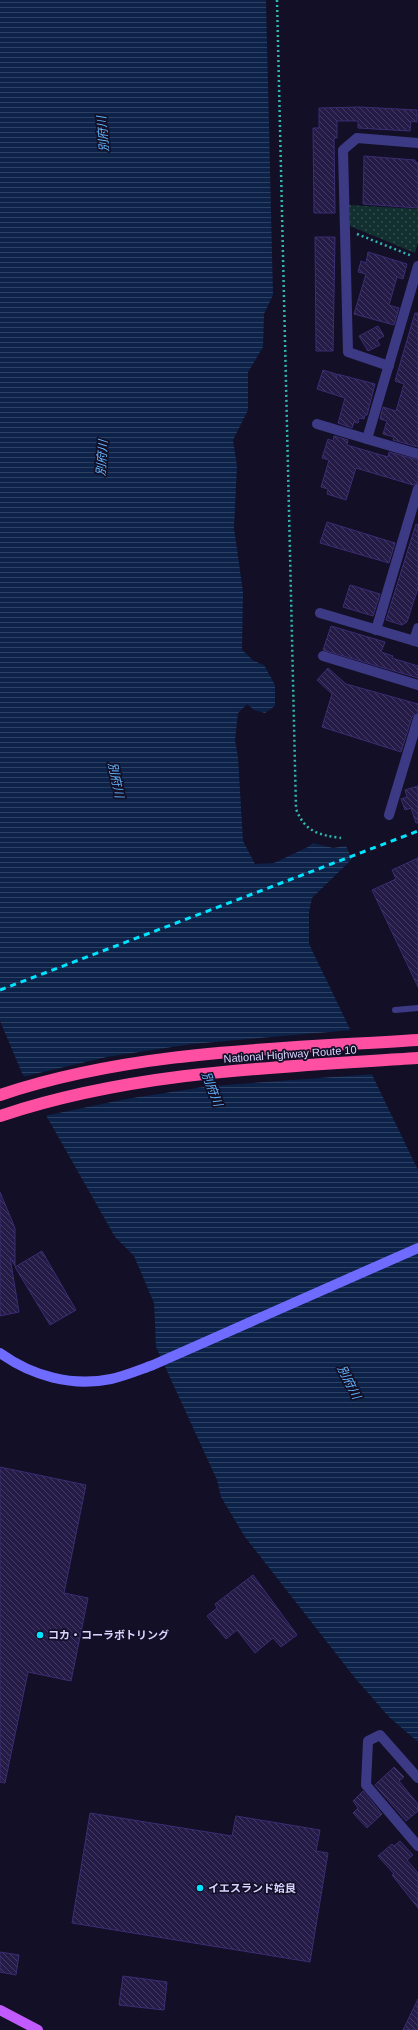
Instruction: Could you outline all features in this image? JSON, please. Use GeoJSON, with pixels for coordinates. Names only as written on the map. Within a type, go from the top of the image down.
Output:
{"type":"FeatureCollection","features":[{"type":"Feature","properties":{"kind":"highway","name":"National Highway Route 10"},"geometry":{"type":"LineString","coordinates":[[0,1095],[81,1074],[143,1062],[233,1052],[418,1040]]}},
{"type":"Feature","properties":{"kind":"highway","name":"National Highway Route 10"},"geometry":{"type":"LineString","coordinates":[[0,1116],[88,1092],[147,1081],[235,1070],[418,1058]]}},
{"type":"Feature","properties":{"kind":"main road"},"geometry":{"type":"LineString","coordinates":[[0,2010],[38,2030]]}},
{"type":"Feature","properties":{"kind":"street"},"geometry":{"type":"LineString","coordinates":[[389,366],[348,352],[343,150],[357,138],[418,143]]}},
{"type":"Feature","properties":{"kind":"street"},"geometry":{"type":"LineString","coordinates":[[367,439],[418,266]]}},
{"type":"Feature","properties":{"kind":"street"},"geometry":{"type":"LineString","coordinates":[[317,424],[418,454]]}},
{"type":"Feature","properties":{"kind":"street"},"geometry":{"type":"LineString","coordinates":[[376,630],[418,489]]}},
{"type":"Feature","properties":{"kind":"street"},"geometry":{"type":"LineString","coordinates":[[320,613],[416,642],[418,628]]}},
{"type":"Feature","properties":{"kind":"street"},"geometry":{"type":"LineString","coordinates":[[322,656],[418,685]]}},
{"type":"Feature","properties":{"kind":"street"},"geometry":{"type":"LineString","coordinates":[[389,815],[418,719]]}},
{"type":"Feature","properties":{"kind":"street"},"geometry":{"type":"LineString","coordinates":[[0,1353],[31,1371],[54,1378],[88,1382],[112,1379],[152,1365],[418,1248]]}},
{"type":"Feature","properties":{"kind":"street"},"geometry":{"type":"LineString","coordinates":[[418,1778],[380,1735],[368,1741],[366,1785],[418,1846]]}},
{"type":"Feature","properties":{"kind":"lane"},"geometry":{"type":"LineString","coordinates":[[395,1010],[418,1008]]}},
{"type":"Feature","properties":{"kind":"path"},"geometry":{"type":"LineString","coordinates":[[277,0],[296,809],[300,820],[311,831],[322,836],[341,838]]}},
{"type":"Feature","properties":{"kind":"path"},"geometry":{"type":"LineString","coordinates":[[345,230],[418,258]]}},
{"type":"Feature","properties":{"kind":"green space"},"geometry":{"type":"Polygon","coordinates":[[[349,205],[418,209],[418,242],[415,253],[350,226],[349,205]]]}},
{"type":"Feature","properties":{"kind":"water","name":"別府川"},"geometry":{"type":"Polygon","coordinates":[[[0,0],[266,0],[273,295],[264,314],[263,347],[248,372],[248,410],[233,440],[237,466],[234,528],[243,592],[242,650],[254,661],[264,665],[275,685],[275,706],[265,713],[254,710],[247,704],[238,713],[235,740],[238,757],[243,841],[255,864],[274,863],[308,847],[313,843],[333,848],[346,846],[352,859],[312,898],[309,912],[309,944],[418,1170],[418,1742],[389,1717],[355,1678],[245,1537],[221,1497],[217,1480],[156,1347],[154,1303],[134,1256],[115,1237],[22,1073],[0,1021],[0,0]]]}},
{"type":"Feature","properties":{"kind":"pier"},"geometry":{"type":"Polygon","coordinates":[[[353,1030],[374,1074],[210,1086],[126,1099],[44,1116],[22,1077],[107,1057],[192,1044],[353,1030]]]}},
{"type":"Feature","properties":{"kind":"building"},"geometry":{"type":"Polygon","coordinates":[[[359,107],[417,110],[417,122],[411,121],[410,131],[358,128],[358,121],[337,121],[337,138],[334,138],[335,213],[314,213],[313,128],[319,128],[319,108],[359,107]]]}},
{"type":"Feature","properties":{"kind":"building"},"geometry":{"type":"Polygon","coordinates":[[[364,156],[415,160],[415,162],[418,163],[418,208],[363,204],[364,156]]]}},
{"type":"Feature","properties":{"kind":"building"},"geometry":{"type":"Polygon","coordinates":[[[315,237],[335,237],[333,351],[316,351],[315,237]]]}},
{"type":"Feature","properties":{"kind":"building"},"geometry":{"type":"Polygon","coordinates":[[[368,252],[407,264],[403,279],[397,277],[389,305],[399,308],[394,325],[354,314],[366,274],[358,272],[361,261],[366,263],[368,252]]]}},
{"type":"Feature","properties":{"kind":"building"},"geometry":{"type":"Polygon","coordinates":[[[415,313],[418,313],[418,447],[393,440],[394,437],[383,434],[387,421],[380,419],[383,407],[396,411],[404,384],[395,381],[415,313]]]}},
{"type":"Feature","properties":{"kind":"building"},"geometry":{"type":"Polygon","coordinates":[[[378,326],[384,336],[377,340],[380,345],[368,351],[359,336],[378,326]]]}},
{"type":"Feature","properties":{"kind":"building"},"geometry":{"type":"Polygon","coordinates":[[[323,370],[336,374],[336,378],[337,374],[375,384],[367,415],[365,415],[364,419],[359,418],[358,423],[354,422],[352,428],[338,423],[345,398],[317,389],[323,370]]]}},
{"type":"Feature","properties":{"kind":"building"},"geometry":{"type":"Polygon","coordinates":[[[334,436],[348,440],[347,445],[388,457],[389,452],[418,460],[418,483],[413,485],[356,468],[346,500],[327,494],[328,489],[321,487],[329,460],[322,458],[328,439],[333,441],[334,436]]]}},
{"type":"Feature","properties":{"kind":"building"},"geometry":{"type":"Polygon","coordinates":[[[327,522],[395,543],[389,563],[320,543],[327,522]]]}},
{"type":"Feature","properties":{"kind":"building"},"geometry":{"type":"Polygon","coordinates":[[[416,524],[418,525],[418,588],[407,622],[402,625],[386,620],[416,524]]]}},
{"type":"Feature","properties":{"kind":"building"},"geometry":{"type":"Polygon","coordinates":[[[350,585],[380,594],[373,616],[343,607],[350,585]]]}},
{"type":"Feature","properties":{"kind":"building"},"geometry":{"type":"Polygon","coordinates":[[[331,626],[385,642],[381,652],[393,656],[392,658],[418,666],[418,678],[323,650],[331,626]]]}},
{"type":"Feature","properties":{"kind":"building"},"geometry":{"type":"Polygon","coordinates":[[[328,668],[346,684],[418,704],[418,713],[412,717],[401,752],[322,727],[332,694],[317,680],[328,668]]]}},
{"type":"Feature","properties":{"kind":"building"},"geometry":{"type":"Polygon","coordinates":[[[418,786],[418,823],[416,823],[411,808],[405,810],[401,799],[407,797],[405,790],[418,786]]]}},
{"type":"Feature","properties":{"kind":"building"},"geometry":{"type":"Polygon","coordinates":[[[418,858],[418,987],[372,890],[396,879],[392,870],[418,858]]]}},
{"type":"Feature","properties":{"kind":"building"},"geometry":{"type":"Polygon","coordinates":[[[0,1192],[15,1228],[15,1266],[10,1257],[19,1312],[0,1316],[0,1192]]]}},
{"type":"Feature","properties":{"kind":"building"},"geometry":{"type":"Polygon","coordinates":[[[42,1251],[76,1310],[50,1325],[15,1267],[42,1251]]]}},
{"type":"Feature","properties":{"kind":"building","name":"コカ・コーラボトリング"},"geometry":{"type":"Polygon","coordinates":[[[0,1467],[86,1485],[64,1593],[88,1598],[71,1681],[28,1672],[5,1783],[0,1782],[0,1467]]]}},
{"type":"Feature","properties":{"kind":"building"},"geometry":{"type":"Polygon","coordinates":[[[253,1575],[297,1635],[281,1647],[273,1638],[255,1653],[237,1630],[226,1639],[207,1616],[217,1608],[215,1604],[253,1575]]]}},
{"type":"Feature","properties":{"kind":"building"},"geometry":{"type":"Polygon","coordinates":[[[394,1767],[404,1777],[399,1781],[418,1804],[418,1811],[406,1821],[375,1785],[394,1767]]]}},
{"type":"Feature","properties":{"kind":"building"},"geometry":{"type":"Polygon","coordinates":[[[363,1791],[382,1814],[367,1828],[353,1813],[358,1808],[353,1801],[363,1791]]]}},
{"type":"Feature","properties":{"kind":"building","name":"イエスランド姶良"},"geometry":{"type":"Polygon","coordinates":[[[90,1813],[232,1836],[236,1816],[320,1830],[316,1851],[328,1853],[310,1962],[72,1923],[90,1813]]]}},
{"type":"Feature","properties":{"kind":"building"},"geometry":{"type":"Polygon","coordinates":[[[400,1841],[413,1855],[407,1860],[418,1873],[418,1908],[392,1875],[394,1874],[378,1856],[392,1844],[394,1846],[400,1841]]]}},
{"type":"Feature","properties":{"kind":"building"},"geometry":{"type":"Polygon","coordinates":[[[0,1952],[19,1955],[16,1975],[0,1972],[0,1952]]]}},
{"type":"Feature","properties":{"kind":"building"},"geometry":{"type":"Polygon","coordinates":[[[123,1976],[167,1982],[164,2010],[119,2005],[123,1976]]]}},
{"type":"Feature","properties":{"kind":"building"},"geometry":{"type":"Polygon","coordinates":[[[418,1999],[418,2030],[403,2030],[418,1999]]]}},
{"type":"Feature","properties":{"kind":"railway"},"geometry":{"type":"LineString","coordinates":[[0,990],[418,831]]}},
{"type":"Feature","properties":{"kind":"place","name":"コカ・コーラボトリング"},"geometry":{"type":"Point","coordinates":[40,1635]}},
{"type":"Feature","properties":{"kind":"place","name":"イエスランド姶良"},"geometry":{"type":"Point","coordinates":[200,1888]}}]}
